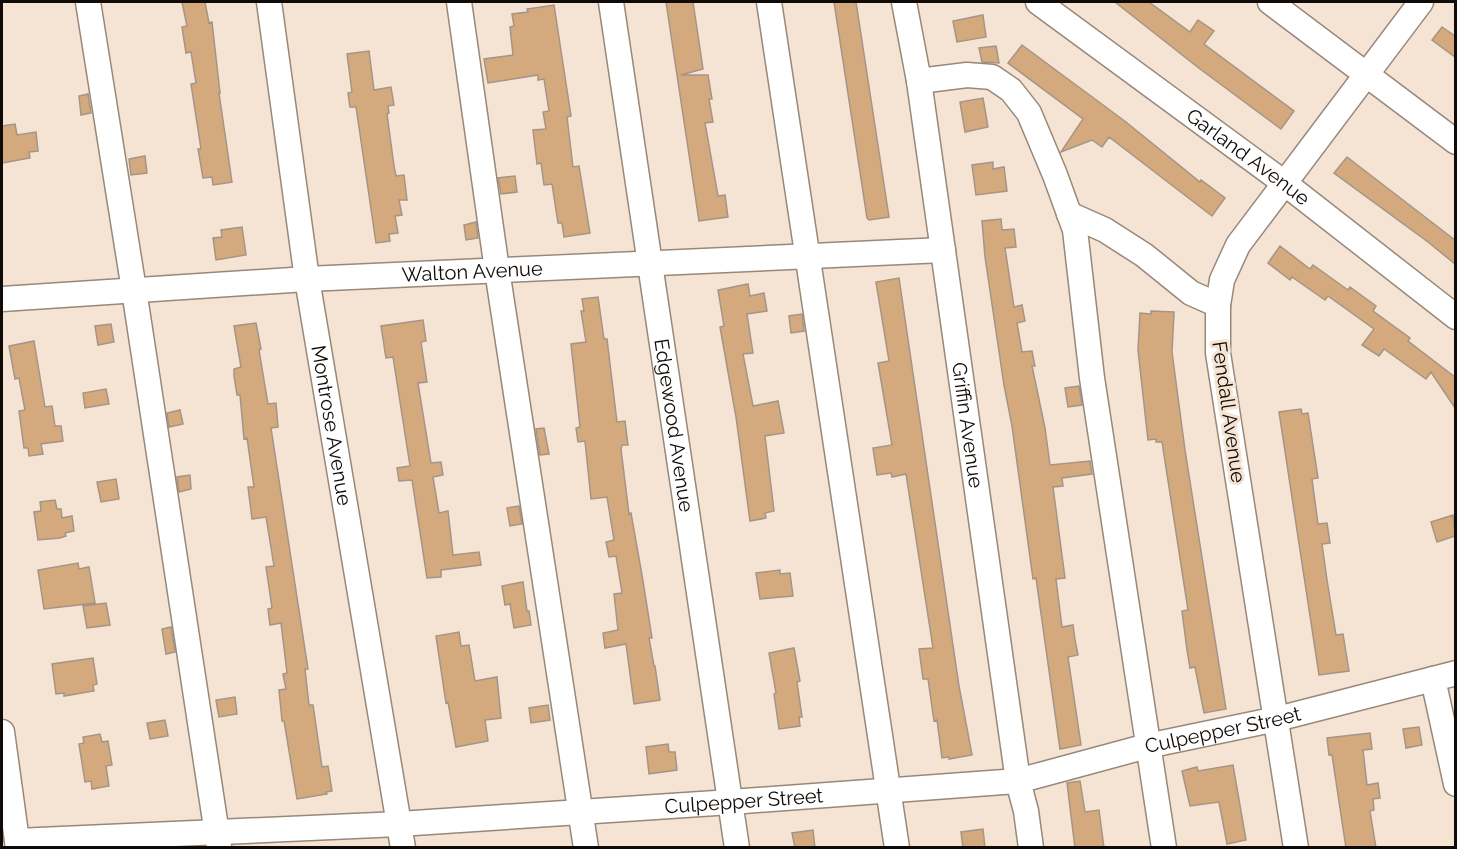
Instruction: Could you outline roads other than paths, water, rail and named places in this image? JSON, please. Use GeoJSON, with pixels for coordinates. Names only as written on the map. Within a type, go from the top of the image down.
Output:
{"type":"FeatureCollection","features":[{"type":"Feature","properties":{"kind":"street"},"geometry":{"type":"LineString","coordinates":[[88,2],[218,840]]}},
{"type":"Feature","properties":{"kind":"street","name":"Montrose Avenue"},"geometry":{"type":"LineString","coordinates":[[269,2],[307,279],[402,848]]}},
{"type":"Feature","properties":{"kind":"street"},"geometry":{"type":"LineString","coordinates":[[459,2],[497,270],[586,848]]}},
{"type":"Feature","properties":{"kind":"street","name":"Edgewood Avenue"},"geometry":{"type":"LineString","coordinates":[[611,2],[737,848]]}},
{"type":"Feature","properties":{"kind":"street"},"geometry":{"type":"LineString","coordinates":[[769,2],[897,848]]}},
{"type":"Feature","properties":{"kind":"street","name":"Griffin Avenue"},"geometry":{"type":"LineString","coordinates":[[903,2],[919,81],[1018,781],[1026,811],[1031,848]]}},
{"type":"Feature","properties":{"kind":"street","name":"Garland Avenue"},"geometry":{"type":"LineString","coordinates":[[1038,2],[1283,182],[1455,317]]}},
{"type":"Feature","properties":{"kind":"street"},"geometry":{"type":"LineString","coordinates":[[1270,2],[1455,142]]}},
{"type":"Feature","properties":{"kind":"street","name":"Fendall Avenue"},"geometry":{"type":"LineString","coordinates":[[1296,848],[1218,353],[1218,306],[1222,280],[1238,245],[1283,182],[1421,2]]}},
{"type":"Feature","properties":{"kind":"street"},"geometry":{"type":"LineString","coordinates":[[919,81],[967,75],[992,77],[1011,90],[1029,113],[1075,230],[1092,378],[1164,848]]}},
{"type":"Feature","properties":{"kind":"street"},"geometry":{"type":"LineString","coordinates":[[1069,214],[1105,230],[1144,255],[1191,293],[1218,306]]}},
{"type":"Feature","properties":{"kind":"street","name":"Walton Avenue"},"geometry":{"type":"LineString","coordinates":[[2,299],[307,279],[943,250]]}},
{"type":"Feature","properties":{"kind":"street"},"geometry":{"type":"LineString","coordinates":[[1444,676],[1455,784]]}},
{"type":"Feature","properties":{"kind":"street","name":"Culpepper Street"},"geometry":{"type":"LineString","coordinates":[[18,844],[218,840],[399,824],[1018,781],[1148,746],[1277,719],[1444,676]]}},
{"type":"Feature","properties":{"kind":"street"},"geometry":{"type":"LineString","coordinates":[[2,732],[18,844]]}}]}
